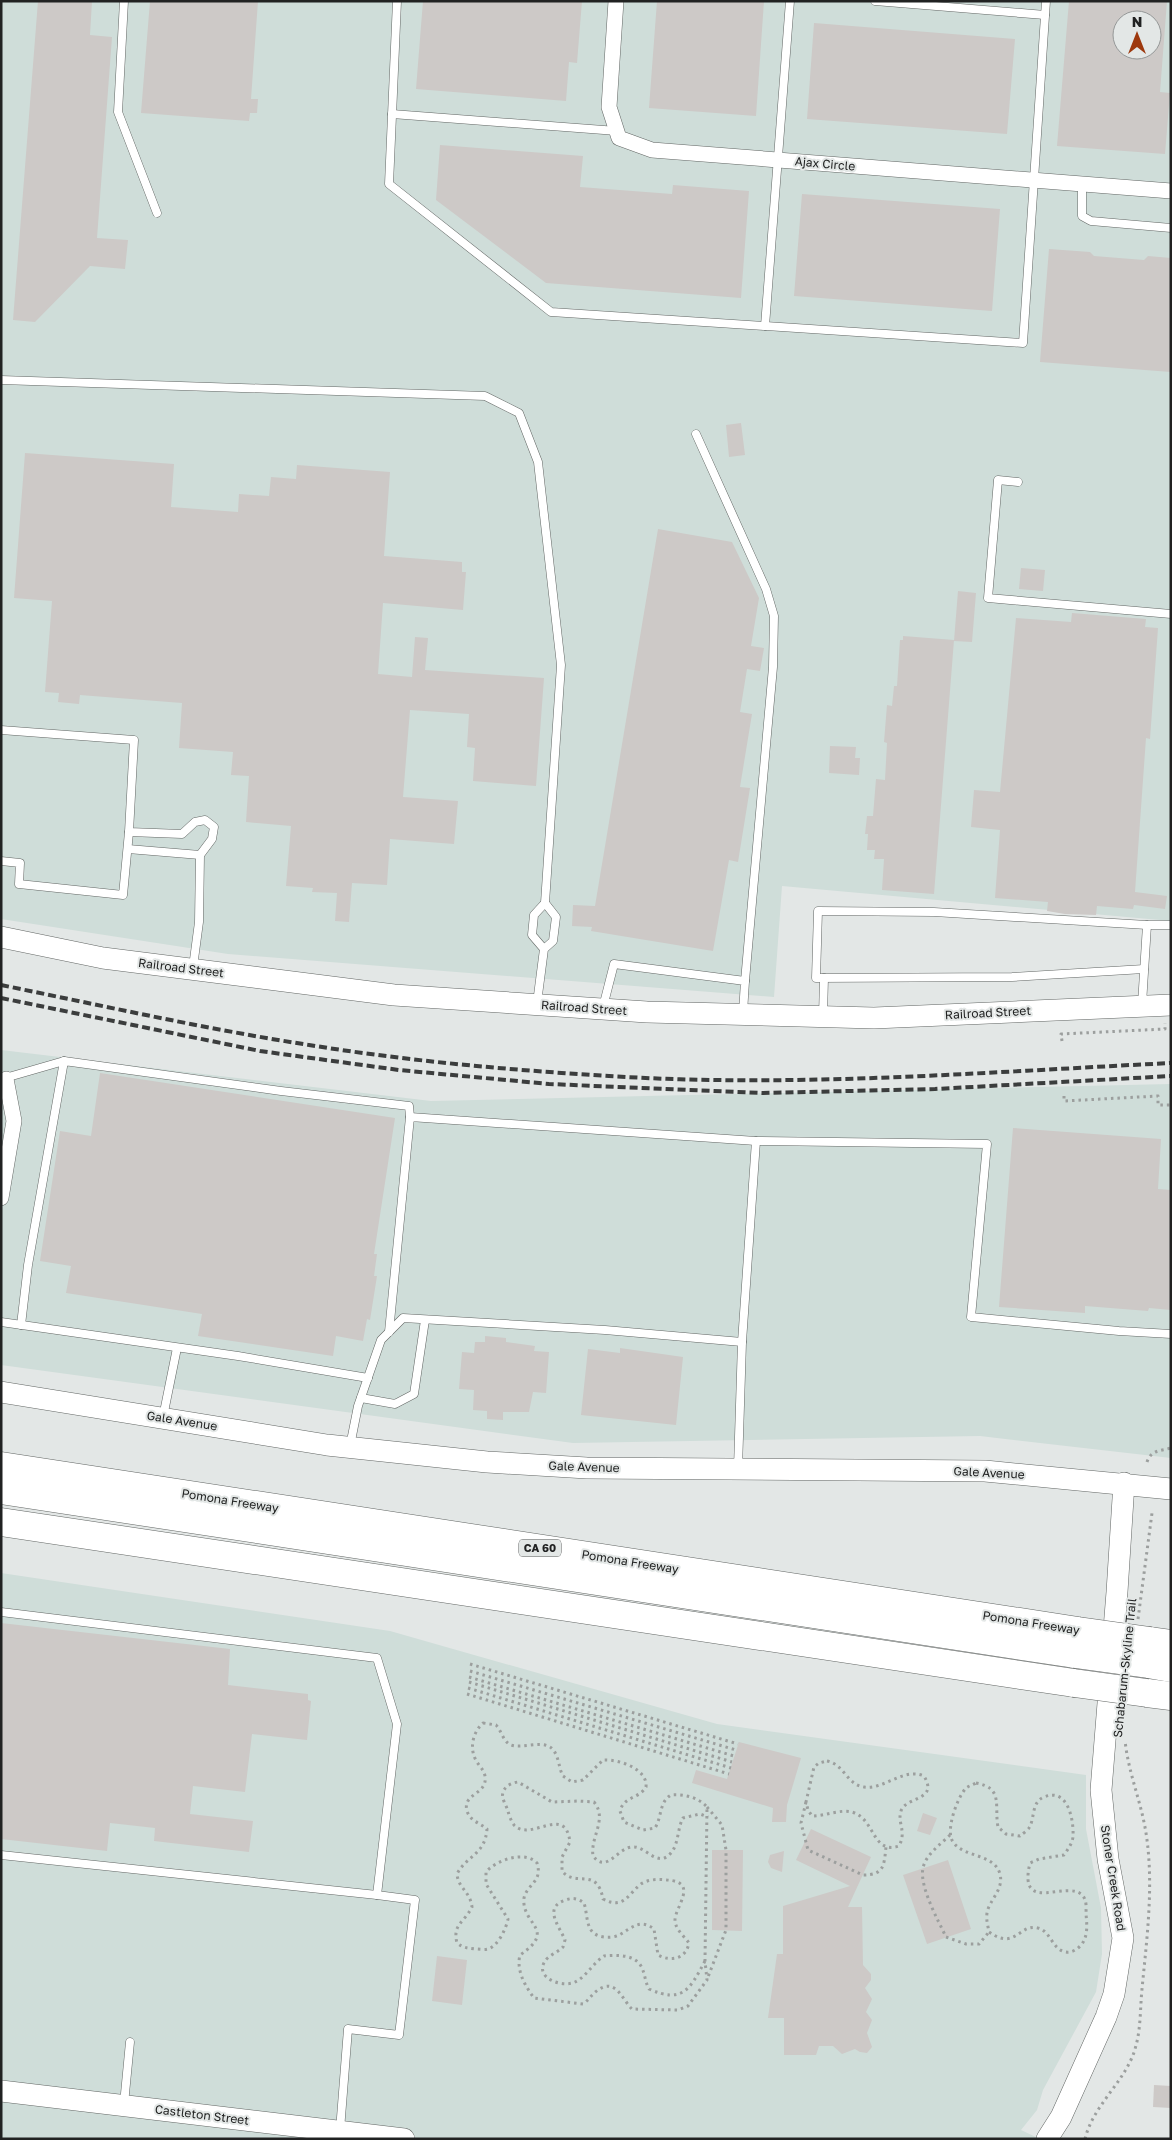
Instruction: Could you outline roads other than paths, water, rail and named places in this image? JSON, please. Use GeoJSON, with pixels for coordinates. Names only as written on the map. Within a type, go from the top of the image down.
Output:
{"type":"FeatureCollection","features":[{"type":"Feature","properties":{"kind":"highway","name":"Pomona Freeway"},"geometry":{"type":"LineString","coordinates":[[1,1466],[1075,1658],[1158,1664]]}},
{"type":"Feature","properties":{"kind":"highway"},"geometry":{"type":"LineString","coordinates":[[1,1490],[1075,1658]]}},
{"type":"Feature","properties":{"kind":"highway"},"geometry":{"type":"LineString","coordinates":[[1,1502],[1075,1658]]}},
{"type":"Feature","properties":{"kind":"highway","name":"Pomona Freeway"},"geometry":{"type":"LineString","coordinates":[[1,1522],[1075,1658],[1158,1664]]}},
{"type":"Feature","properties":{"kind":"street"},"geometry":{"type":"LineString","coordinates":[[616,1],[609,107],[617,131]]}},
{"type":"Feature","properties":{"kind":"street","name":"Ajax Circle"},"geometry":{"type":"LineString","coordinates":[[617,131],[619,138],[652,150],[1171,191]]}},
{"type":"Feature","properties":{"kind":"street","name":"Railroad Street"},"geometry":{"type":"LineString","coordinates":[[1,937],[103,958],[394,995],[602,1009],[874,1018],[1171,1005]]}},
{"type":"Feature","properties":{"kind":"street"},"geometry":{"type":"LineString","coordinates":[[1,1198],[14,1121],[4,1077]]}},
{"type":"Feature","properties":{"kind":"street","name":"Gale Avenue"},"geometry":{"type":"LineString","coordinates":[[1,1392],[349,1448],[486,1462],[587,1468],[986,1471],[1171,1489]]}},
{"type":"Feature","properties":{"kind":"street","name":"Stoner Creek Road"},"geometry":{"type":"LineString","coordinates":[[1047,2139],[1061,2117],[1106,2017],[1114,1994],[1123,1938],[1108,1859],[1101,1790],[1124,1483]]}},
{"type":"Feature","properties":{"kind":"street","name":"Castleton Street"},"geometry":{"type":"LineString","coordinates":[[1,2091],[404,2139]]}},
{"type":"Feature","properties":{"kind":"lane"},"geometry":{"type":"LineString","coordinates":[[124,1],[118,112],[158,213]]}},
{"type":"Feature","properties":{"kind":"lane"},"geometry":{"type":"LineString","coordinates":[[397,1],[389,184],[551,312],[1023,342],[1046,1]]}},
{"type":"Feature","properties":{"kind":"lane"},"geometry":{"type":"LineString","coordinates":[[765,326],[790,1]]}},
{"type":"Feature","properties":{"kind":"lane"},"geometry":{"type":"LineString","coordinates":[[875,1],[1045,14]]}},
{"type":"Feature","properties":{"kind":"lane"},"geometry":{"type":"LineString","coordinates":[[392,114],[617,131]]}},
{"type":"Feature","properties":{"kind":"lane"},"geometry":{"type":"LineString","coordinates":[[1082,184],[1082,216],[1091,222],[1171,228]]}},
{"type":"Feature","properties":{"kind":"lane"},"geometry":{"type":"LineString","coordinates":[[1,380],[485,396],[519,413],[538,462],[561,665],[544,903],[534,915],[532,934],[544,949]]}},
{"type":"Feature","properties":{"kind":"lane"},"geometry":{"type":"LineString","coordinates":[[696,434],[766,589],[774,616],[773,667],[743,1015]]}},
{"type":"Feature","properties":{"kind":"lane"},"geometry":{"type":"LineString","coordinates":[[1018,482],[998,480],[988,598],[1171,614]]}},
{"type":"Feature","properties":{"kind":"lane"},"geometry":{"type":"LineString","coordinates":[[1,730],[134,740],[128,849],[123,895],[19,884],[20,863],[1,861]]}},
{"type":"Feature","properties":{"kind":"lane"},"geometry":{"type":"LineString","coordinates":[[129,832],[182,834],[195,822],[205,820],[214,827],[212,840],[200,855],[199,922],[193,969]]}},
{"type":"Feature","properties":{"kind":"lane"},"geometry":{"type":"LineString","coordinates":[[128,849],[200,855]]}},
{"type":"Feature","properties":{"kind":"lane"},"geometry":{"type":"LineString","coordinates":[[536,1005],[544,949],[553,941],[556,917],[544,903]]}},
{"type":"Feature","properties":{"kind":"lane"},"geometry":{"type":"LineString","coordinates":[[1144,969],[1012,977],[816,978],[818,911],[934,912],[1171,925]]}},
{"type":"Feature","properties":{"kind":"lane"},"geometry":{"type":"LineString","coordinates":[[1142,1006],[1147,925]]}},
{"type":"Feature","properties":{"kind":"lane"},"geometry":{"type":"LineString","coordinates":[[602,1009],[614,964],[745,981]]}},
{"type":"Feature","properties":{"kind":"lane"},"geometry":{"type":"LineString","coordinates":[[823,1017],[824,978]]}},
{"type":"Feature","properties":{"kind":"lane"},"geometry":{"type":"LineString","coordinates":[[4,1077],[64,1061],[272,1090],[410,1106],[389,1332]]}},
{"type":"Feature","properties":{"kind":"lane"},"geometry":{"type":"LineString","coordinates":[[20,1325],[28,1265],[64,1061]]}},
{"type":"Feature","properties":{"kind":"lane"},"geometry":{"type":"LineString","coordinates":[[410,1117],[756,1141],[987,1144],[970,1317],[1171,1334]]}},
{"type":"Feature","properties":{"kind":"lane"},"geometry":{"type":"LineString","coordinates":[[738,1468],[742,1342],[756,1141]]}},
{"type":"Feature","properties":{"kind":"lane"},"geometry":{"type":"LineString","coordinates":[[349,1448],[361,1398],[381,1340],[403,1318],[605,1330],[742,1342]]}},
{"type":"Feature","properties":{"kind":"lane"},"geometry":{"type":"LineString","coordinates":[[361,1398],[395,1404],[414,1394],[425,1320]]}},
{"type":"Feature","properties":{"kind":"lane"},"geometry":{"type":"LineString","coordinates":[[1,1322],[238,1356],[368,1378]]}},
{"type":"Feature","properties":{"kind":"lane"},"geometry":{"type":"LineString","coordinates":[[163,1418],[177,1348]]}},
{"type":"Feature","properties":{"kind":"lane"},"geometry":{"type":"LineString","coordinates":[[1,1612],[377,1658],[397,1724],[377,1895]]}},
{"type":"Feature","properties":{"kind":"lane"},"geometry":{"type":"LineString","coordinates":[[1,1855],[415,1900],[399,2035],[348,2029],[340,2131]]}},
{"type":"Feature","properties":{"kind":"lane"},"geometry":{"type":"LineString","coordinates":[[124,2106],[130,2042]]}},
{"type":"Feature","properties":{"kind":"railway"},"geometry":{"type":"LineString","coordinates":[[1,985],[193,1025],[346,1051],[496,1068],[571,1074],[679,1079],[820,1080],[1171,1063]]}},
{"type":"Feature","properties":{"kind":"railway"},"geometry":{"type":"LineString","coordinates":[[1,998],[260,1051],[399,1070],[549,1084],[763,1093],[935,1089],[1171,1076]]}}]}
